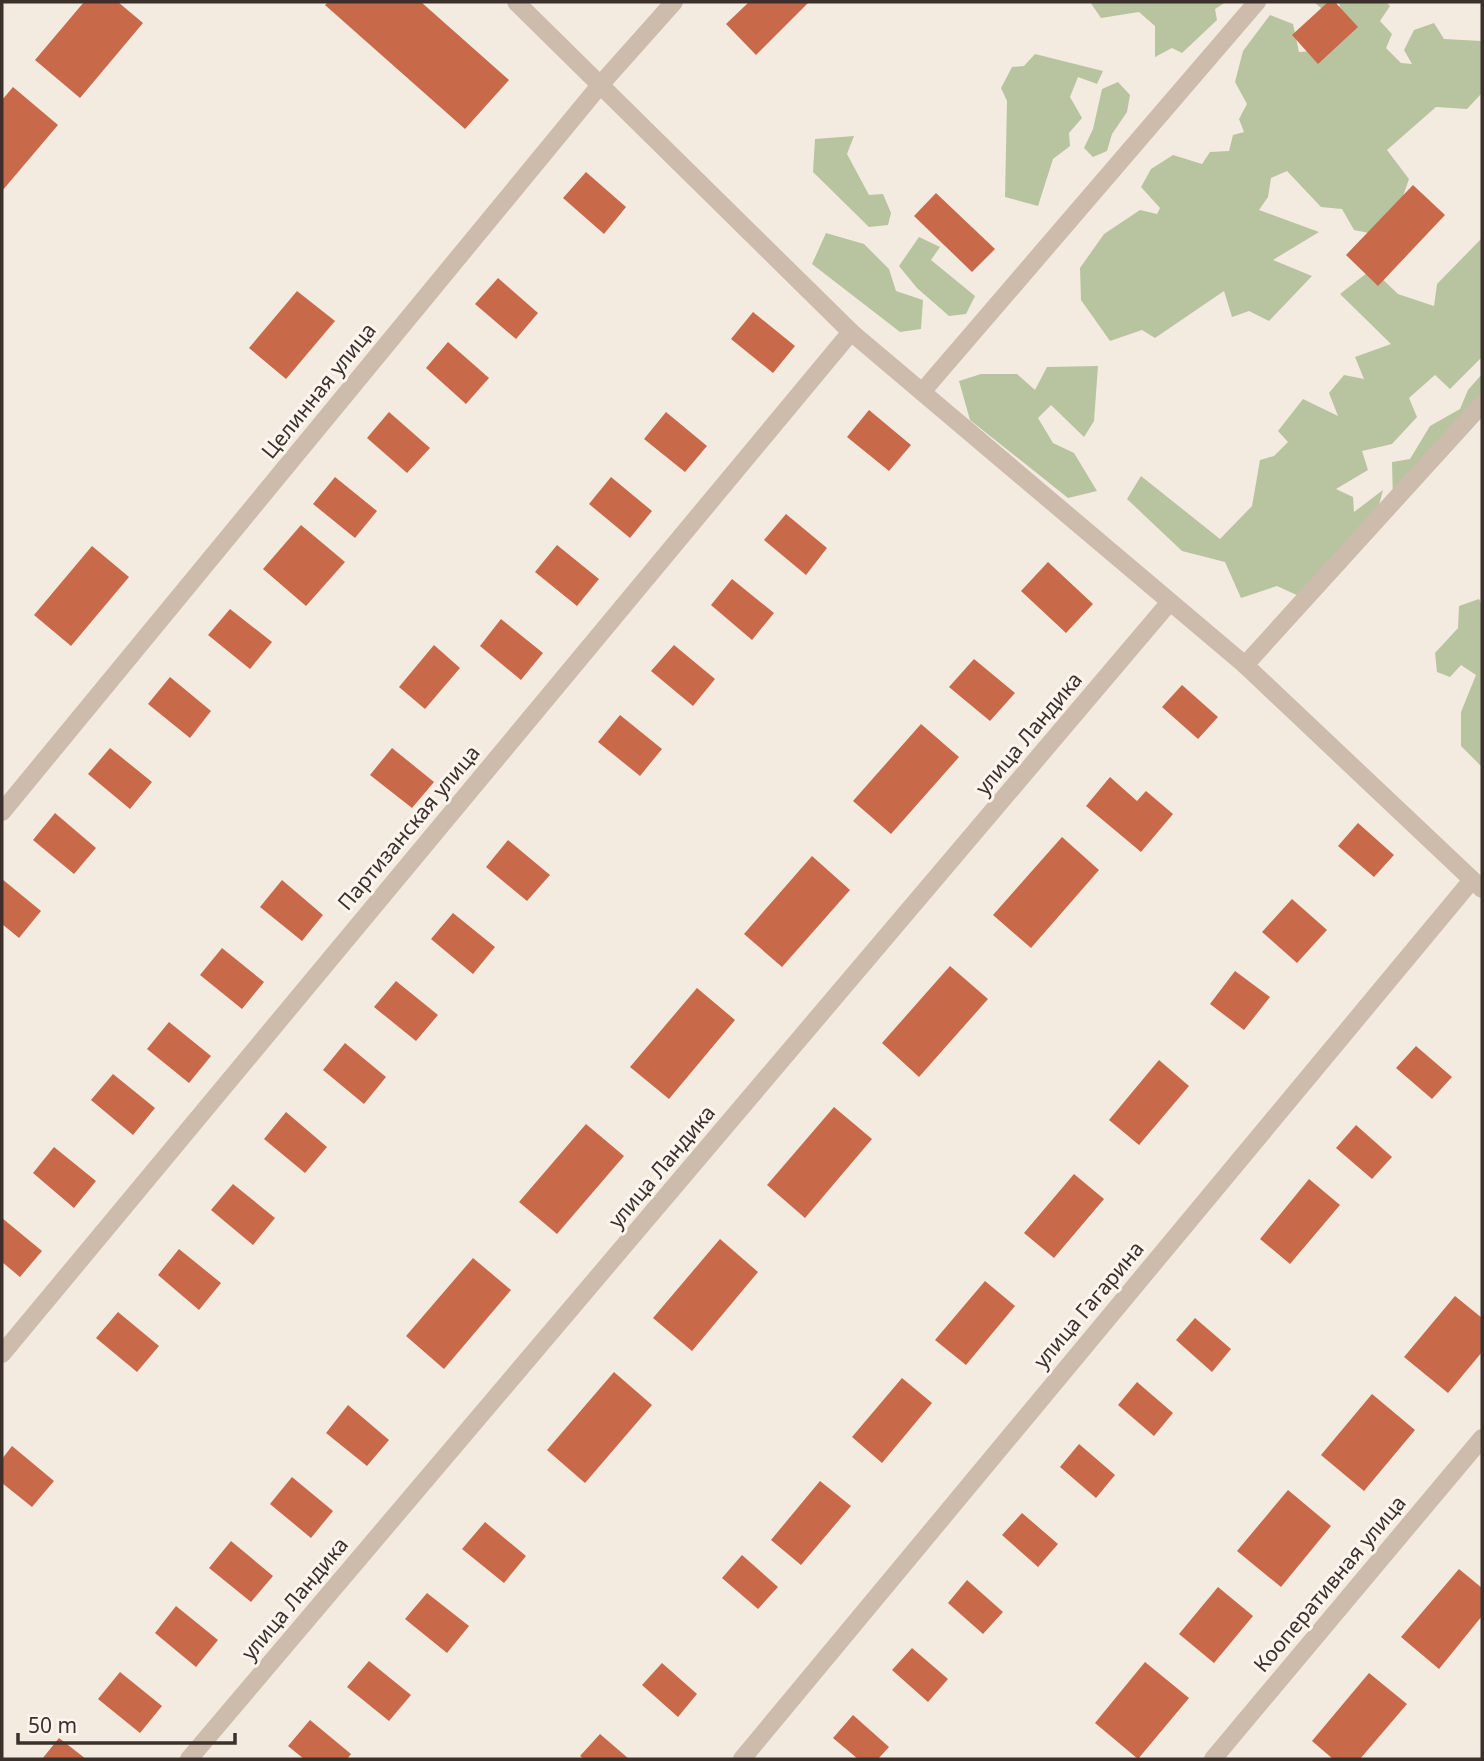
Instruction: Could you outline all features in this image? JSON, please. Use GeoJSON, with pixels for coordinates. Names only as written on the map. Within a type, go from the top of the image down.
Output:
{"type":"FeatureCollection","features":[{"type":"Feature","properties":{"kind":"street"},"geometry":{"type":"LineString","coordinates":[[516,2],[851,332],[1245,665],[1477,884]]}},
{"type":"Feature","properties":{"kind":"street","name":"Целинная улица"},"geometry":{"type":"LineString","coordinates":[[2,812],[601,84],[674,2]]}},
{"type":"Feature","properties":{"kind":"street"},"geometry":{"type":"LineString","coordinates":[[922,392],[1257,2]]}},
{"type":"Feature","properties":{"kind":"street","name":"Партизанская улица"},"geometry":{"type":"LineString","coordinates":[[2,1354],[851,332]]}},
{"type":"Feature","properties":{"kind":"street"},"geometry":{"type":"LineString","coordinates":[[1245,665],[1482,404]]}},
{"type":"Feature","properties":{"kind":"street","name":"улица Ландика"},"geometry":{"type":"LineString","coordinates":[[189,1759],[1170,603]]}},
{"type":"Feature","properties":{"kind":"street","name":"улица Гагарина"},"geometry":{"type":"LineString","coordinates":[[741,1759],[1477,884]]}},
{"type":"Feature","properties":{"kind":"street","name":"Кооперативная улица"},"geometry":{"type":"LineString","coordinates":[[1213,1759],[1482,1438]]}},
{"type":"Feature","properties":{"kind":"green space"},"geometry":{"type":"Polygon","coordinates":[[[1090,2],[1226,2],[1215,9],[1217,20],[1182,53],[1172,48],[1155,57],[1155,26],[1139,12],[1101,18],[1090,2]]]}},
{"type":"Feature","properties":{"kind":"green space"},"geometry":{"type":"Polygon","coordinates":[[[1314,2],[1386,2],[1390,6],[1380,21],[1392,34],[1386,48],[1401,63],[1412,64],[1404,50],[1414,30],[1434,23],[1444,39],[1482,41],[1482,93],[1467,109],[1436,107],[1387,150],[1409,179],[1389,237],[1354,230],[1342,209],[1321,207],[1287,171],[1271,178],[1268,197],[1259,210],[1319,232],[1273,260],[1312,276],[1269,321],[1249,311],[1232,317],[1224,291],[1155,338],[1142,330],[1110,341],[1081,300],[1080,268],[1104,234],[1140,210],[1157,214],[1160,208],[1141,187],[1151,169],[1173,155],[1202,164],[1210,152],[1229,151],[1233,135],[1244,132],[1239,119],[1247,104],[1235,82],[1243,51],[1270,15],[1293,24],[1299,52],[1325,50],[1344,22],[1339,3],[1321,8],[1314,2]]]}},
{"type":"Feature","properties":{"kind":"green space"},"geometry":{"type":"Polygon","coordinates":[[[1035,54],[1103,71],[1097,84],[1078,77],[1070,97],[1082,118],[1069,133],[1070,146],[1053,159],[1038,206],[1005,197],[1007,101],[1001,88],[1012,67],[1024,66],[1035,54]]]}},
{"type":"Feature","properties":{"kind":"green space"},"geometry":{"type":"Polygon","coordinates":[[[1118,82],[1130,95],[1127,112],[1112,134],[1107,151],[1093,157],[1084,148],[1093,129],[1102,89],[1118,82]]]}},
{"type":"Feature","properties":{"kind":"green space"},"geometry":{"type":"Polygon","coordinates":[[[854,136],[847,154],[869,195],[883,194],[891,213],[888,225],[869,227],[813,172],[815,139],[854,136]]]}},
{"type":"Feature","properties":{"kind":"green space"},"geometry":{"type":"Polygon","coordinates":[[[826,233],[864,244],[889,269],[896,291],[923,300],[921,329],[900,332],[812,264],[826,233]]]}},
{"type":"Feature","properties":{"kind":"green space"},"geometry":{"type":"Polygon","coordinates":[[[919,237],[940,247],[931,260],[975,296],[966,314],[949,316],[917,288],[899,266],[919,237]]]}},
{"type":"Feature","properties":{"kind":"green space"},"geometry":{"type":"Polygon","coordinates":[[[1482,238],[1482,357],[1450,389],[1435,375],[1409,398],[1417,417],[1392,444],[1362,451],[1368,470],[1336,489],[1353,497],[1354,512],[1383,490],[1373,528],[1301,597],[1277,586],[1241,598],[1225,562],[1182,551],[1127,499],[1141,476],[1220,539],[1252,506],[1260,460],[1274,456],[1288,442],[1278,431],[1303,399],[1338,416],[1329,393],[1344,375],[1364,379],[1355,357],[1391,344],[1340,294],[1372,269],[1398,294],[1434,306],[1437,284],[1482,238]]]}},
{"type":"Feature","properties":{"kind":"green space"},"geometry":{"type":"Polygon","coordinates":[[[1098,366],[1094,421],[1084,437],[1051,405],[1038,418],[1053,443],[1074,453],[1097,491],[1068,498],[970,420],[959,381],[981,374],[1017,374],[1035,390],[1047,367],[1098,366]]]}},
{"type":"Feature","properties":{"kind":"green space"},"geometry":{"type":"Polygon","coordinates":[[[1482,374],[1482,410],[1393,502],[1392,462],[1410,459],[1430,426],[1460,409],[1468,390],[1482,374]]]}},
{"type":"Feature","properties":{"kind":"green space"},"geometry":{"type":"Polygon","coordinates":[[[1479,599],[1482,605],[1482,767],[1461,746],[1461,712],[1476,675],[1461,665],[1450,677],[1437,672],[1435,653],[1458,628],[1459,606],[1479,599]]]}},
{"type":"Feature","properties":{"kind":"building"},"geometry":{"type":"Polygon","coordinates":[[[84,2],[118,2],[143,23],[80,98],[35,60],[84,2]]]}},
{"type":"Feature","properties":{"kind":"building"},"geometry":{"type":"Polygon","coordinates":[[[328,2],[421,2],[509,80],[465,129],[325,5],[328,2]]]}},
{"type":"Feature","properties":{"kind":"building"},"geometry":{"type":"Polygon","coordinates":[[[749,2],[809,2],[756,55],[726,24],[749,2]]]}},
{"type":"Feature","properties":{"kind":"building"},"geometry":{"type":"Polygon","coordinates":[[[1328,2],[1335,2],[1358,27],[1318,64],[1292,35],[1328,2]]]}},
{"type":"Feature","properties":{"kind":"building"},"geometry":{"type":"Polygon","coordinates":[[[13,87],[58,125],[2,191],[2,100],[13,87]]]}},
{"type":"Feature","properties":{"kind":"building"},"geometry":{"type":"Polygon","coordinates":[[[586,172],[626,207],[604,234],[563,198],[586,172]]]}},
{"type":"Feature","properties":{"kind":"building"},"geometry":{"type":"Polygon","coordinates":[[[1413,185],[1445,215],[1378,286],[1346,255],[1413,185]]]}},
{"type":"Feature","properties":{"kind":"building"},"geometry":{"type":"Polygon","coordinates":[[[936,193],[995,249],[972,272],[914,216],[936,193]]]}},
{"type":"Feature","properties":{"kind":"building"},"geometry":{"type":"Polygon","coordinates":[[[498,278],[538,313],[516,339],[475,304],[498,278]]]}},
{"type":"Feature","properties":{"kind":"building"},"geometry":{"type":"Polygon","coordinates":[[[297,291],[335,321],[286,379],[249,348],[297,291]]]}},
{"type":"Feature","properties":{"kind":"building"},"geometry":{"type":"Polygon","coordinates":[[[753,312],[795,346],[773,373],[731,339],[753,312]]]}},
{"type":"Feature","properties":{"kind":"building"},"geometry":{"type":"Polygon","coordinates":[[[448,342],[489,378],[466,404],[426,368],[448,342]]]}},
{"type":"Feature","properties":{"kind":"building"},"geometry":{"type":"Polygon","coordinates":[[[869,410],[911,445],[889,471],[847,437],[869,410]]]}},
{"type":"Feature","properties":{"kind":"building"},"geometry":{"type":"Polygon","coordinates":[[[389,412],[430,448],[407,473],[367,438],[389,412]]]}},
{"type":"Feature","properties":{"kind":"building"},"geometry":{"type":"Polygon","coordinates":[[[666,412],[707,446],[685,472],[644,439],[666,412]]]}},
{"type":"Feature","properties":{"kind":"building"},"geometry":{"type":"Polygon","coordinates":[[[335,477],[377,511],[355,538],[313,504],[335,477]]]}},
{"type":"Feature","properties":{"kind":"building"},"geometry":{"type":"Polygon","coordinates":[[[611,477],[652,511],[630,538],[589,504],[611,477]]]}},
{"type":"Feature","properties":{"kind":"building"},"geometry":{"type":"Polygon","coordinates":[[[786,514],[827,548],[806,575],[764,540],[786,514]]]}},
{"type":"Feature","properties":{"kind":"building"},"geometry":{"type":"Polygon","coordinates":[[[301,525],[345,562],[306,606],[263,569],[301,525]]]}},
{"type":"Feature","properties":{"kind":"building"},"geometry":{"type":"Polygon","coordinates":[[[557,545],[599,579],[577,606],[535,572],[557,545]]]}},
{"type":"Feature","properties":{"kind":"building"},"geometry":{"type":"Polygon","coordinates":[[[92,546],[129,577],[71,646],[34,615],[92,546]]]}},
{"type":"Feature","properties":{"kind":"building"},"geometry":{"type":"Polygon","coordinates":[[[1048,562],[1093,604],[1066,633],[1021,591],[1048,562]]]}},
{"type":"Feature","properties":{"kind":"building"},"geometry":{"type":"Polygon","coordinates":[[[732,579],[774,613],[752,640],[711,605],[732,579]]]}},
{"type":"Feature","properties":{"kind":"building"},"geometry":{"type":"Polygon","coordinates":[[[230,609],[272,642],[250,669],[208,635],[230,609]]]}},
{"type":"Feature","properties":{"kind":"building"},"geometry":{"type":"Polygon","coordinates":[[[501,619],[543,653],[521,680],[480,646],[501,619]]]}},
{"type":"Feature","properties":{"kind":"building"},"geometry":{"type":"Polygon","coordinates":[[[434,645],[460,668],[425,709],[399,687],[434,645]]]}},
{"type":"Feature","properties":{"kind":"building"},"geometry":{"type":"Polygon","coordinates":[[[674,645],[715,679],[693,706],[651,671],[674,645]]]}},
{"type":"Feature","properties":{"kind":"building"},"geometry":{"type":"Polygon","coordinates":[[[974,659],[1015,693],[990,721],[949,687],[974,659]]]}},
{"type":"Feature","properties":{"kind":"building"},"geometry":{"type":"Polygon","coordinates":[[[170,677],[211,711],[190,738],[148,704],[170,677]]]}},
{"type":"Feature","properties":{"kind":"building"},"geometry":{"type":"Polygon","coordinates":[[[1182,685],[1218,717],[1198,739],[1162,707],[1182,685]]]}},
{"type":"Feature","properties":{"kind":"building"},"geometry":{"type":"Polygon","coordinates":[[[620,715],[662,749],[640,776],[598,742],[620,715]]]}},
{"type":"Feature","properties":{"kind":"building"},"geometry":{"type":"Polygon","coordinates":[[[921,724],[959,757],[891,834],[853,801],[921,724]]]}},
{"type":"Feature","properties":{"kind":"building"},"geometry":{"type":"Polygon","coordinates":[[[110,748],[152,782],[130,809],[88,774],[110,748]]]}},
{"type":"Feature","properties":{"kind":"building"},"geometry":{"type":"Polygon","coordinates":[[[392,748],[434,782],[412,808],[370,775],[392,748]]]}},
{"type":"Feature","properties":{"kind":"building"},"geometry":{"type":"Polygon","coordinates":[[[1110,777],[1137,801],[1146,791],[1173,814],[1141,852],[1086,806],[1110,777]]]}},
{"type":"Feature","properties":{"kind":"building"},"geometry":{"type":"Polygon","coordinates":[[[55,813],[96,848],[74,874],[33,840],[55,813]]]}},
{"type":"Feature","properties":{"kind":"building"},"geometry":{"type":"Polygon","coordinates":[[[1358,823],[1394,855],[1374,877],[1338,846],[1358,823]]]}},
{"type":"Feature","properties":{"kind":"building"},"geometry":{"type":"Polygon","coordinates":[[[1062,837],[1099,870],[1031,948],[993,915],[1062,837]]]}},
{"type":"Feature","properties":{"kind":"building"},"geometry":{"type":"Polygon","coordinates":[[[508,840],[550,875],[527,901],[486,867],[508,840]]]}},
{"type":"Feature","properties":{"kind":"building"},"geometry":{"type":"Polygon","coordinates":[[[812,856],[850,890],[782,967],[744,934],[812,856]]]}},
{"type":"Feature","properties":{"kind":"building"},"geometry":{"type":"Polygon","coordinates":[[[2,879],[41,911],[19,938],[2,924],[2,879]]]}},
{"type":"Feature","properties":{"kind":"building"},"geometry":{"type":"Polygon","coordinates":[[[282,880],[323,915],[302,941],[260,907],[282,880]]]}},
{"type":"Feature","properties":{"kind":"building"},"geometry":{"type":"Polygon","coordinates":[[[1292,899],[1327,930],[1297,963],[1262,932],[1292,899]]]}},
{"type":"Feature","properties":{"kind":"building"},"geometry":{"type":"Polygon","coordinates":[[[453,913],[495,947],[473,974],[431,939],[453,913]]]}},
{"type":"Feature","properties":{"kind":"building"},"geometry":{"type":"Polygon","coordinates":[[[222,948],[264,982],[242,1009],[200,975],[222,948]]]}},
{"type":"Feature","properties":{"kind":"building"},"geometry":{"type":"Polygon","coordinates":[[[950,966],[988,999],[919,1077],[882,1043],[950,966]]]}},
{"type":"Feature","properties":{"kind":"building"},"geometry":{"type":"Polygon","coordinates":[[[1235,971],[1270,997],[1244,1030],[1210,1004],[1235,971]]]}},
{"type":"Feature","properties":{"kind":"building"},"geometry":{"type":"Polygon","coordinates":[[[396,981],[438,1015],[416,1041],[374,1007],[396,981]]]}},
{"type":"Feature","properties":{"kind":"building"},"geometry":{"type":"Polygon","coordinates":[[[697,988],[735,1020],[669,1099],[630,1067],[697,988]]]}},
{"type":"Feature","properties":{"kind":"building"},"geometry":{"type":"Polygon","coordinates":[[[169,1022],[211,1056],[189,1083],[147,1049],[169,1022]]]}},
{"type":"Feature","properties":{"kind":"building"},"geometry":{"type":"Polygon","coordinates":[[[345,1043],[386,1077],[364,1104],[323,1070],[345,1043]]]}},
{"type":"Feature","properties":{"kind":"building"},"geometry":{"type":"Polygon","coordinates":[[[1416,1046],[1452,1077],[1432,1099],[1396,1068],[1416,1046]]]}},
{"type":"Feature","properties":{"kind":"building"},"geometry":{"type":"Polygon","coordinates":[[[1159,1060],[1189,1086],[1139,1145],[1109,1120],[1159,1060]]]}},
{"type":"Feature","properties":{"kind":"building"},"geometry":{"type":"Polygon","coordinates":[[[113,1074],[155,1108],[133,1135],[91,1100],[113,1074]]]}},
{"type":"Feature","properties":{"kind":"building"},"geometry":{"type":"Polygon","coordinates":[[[834,1107],[872,1139],[805,1218],[767,1185],[834,1107]]]}},
{"type":"Feature","properties":{"kind":"building"},"geometry":{"type":"Polygon","coordinates":[[[286,1112],[327,1147],[305,1173],[264,1139],[286,1112]]]}},
{"type":"Feature","properties":{"kind":"building"},"geometry":{"type":"Polygon","coordinates":[[[586,1124],[624,1156],[557,1234],[519,1202],[586,1124]]]}},
{"type":"Feature","properties":{"kind":"building"},"geometry":{"type":"Polygon","coordinates":[[[1356,1125],[1392,1157],[1372,1179],[1336,1148],[1356,1125]]]}},
{"type":"Feature","properties":{"kind":"building"},"geometry":{"type":"Polygon","coordinates":[[[54,1147],[96,1181],[74,1208],[33,1173],[54,1147]]]}},
{"type":"Feature","properties":{"kind":"building"},"geometry":{"type":"Polygon","coordinates":[[[1074,1174],[1104,1199],[1054,1258],[1024,1233],[1074,1174]]]}},
{"type":"Feature","properties":{"kind":"building"},"geometry":{"type":"Polygon","coordinates":[[[1309,1179],[1340,1205],[1290,1264],[1260,1239],[1309,1179]]]}},
{"type":"Feature","properties":{"kind":"building"},"geometry":{"type":"Polygon","coordinates":[[[233,1184],[275,1218],[253,1245],[211,1210],[233,1184]]]}},
{"type":"Feature","properties":{"kind":"building"},"geometry":{"type":"Polygon","coordinates":[[[2,1218],[42,1251],[20,1277],[2,1262],[2,1218]]]}},
{"type":"Feature","properties":{"kind":"building"},"geometry":{"type":"Polygon","coordinates":[[[720,1239],[758,1272],[692,1351],[653,1318],[720,1239]]]}},
{"type":"Feature","properties":{"kind":"building"},"geometry":{"type":"Polygon","coordinates":[[[179,1249],[221,1283],[199,1310],[158,1275],[179,1249]]]}},
{"type":"Feature","properties":{"kind":"building"},"geometry":{"type":"Polygon","coordinates":[[[473,1258],[511,1290],[444,1369],[406,1336],[473,1258]]]}},
{"type":"Feature","properties":{"kind":"building"},"geometry":{"type":"Polygon","coordinates":[[[985,1281],[1015,1306],[966,1365],[935,1340],[985,1281]]]}},
{"type":"Feature","properties":{"kind":"building"},"geometry":{"type":"Polygon","coordinates":[[[1455,1296],[1482,1318],[1482,1352],[1448,1393],[1404,1357],[1455,1296]]]}},
{"type":"Feature","properties":{"kind":"building"},"geometry":{"type":"Polygon","coordinates":[[[118,1312],[159,1346],[137,1372],[96,1338],[118,1312]]]}},
{"type":"Feature","properties":{"kind":"building"},"geometry":{"type":"Polygon","coordinates":[[[1195,1318],[1231,1349],[1212,1372],[1176,1340],[1195,1318]]]}},
{"type":"Feature","properties":{"kind":"building"},"geometry":{"type":"Polygon","coordinates":[[[614,1372],[652,1405],[585,1483],[547,1450],[614,1372]]]}},
{"type":"Feature","properties":{"kind":"building"},"geometry":{"type":"Polygon","coordinates":[[[902,1378],[932,1403],[882,1463],[852,1437],[902,1378]]]}},
{"type":"Feature","properties":{"kind":"building"},"geometry":{"type":"Polygon","coordinates":[[[1137,1382],[1173,1413],[1154,1436],[1118,1405],[1137,1382]]]}},
{"type":"Feature","properties":{"kind":"building"},"geometry":{"type":"Polygon","coordinates":[[[1372,1394],[1415,1430],[1364,1491],[1321,1455],[1372,1394]]]}},
{"type":"Feature","properties":{"kind":"building"},"geometry":{"type":"Polygon","coordinates":[[[348,1405],[389,1440],[367,1466],[326,1433],[348,1405]]]}},
{"type":"Feature","properties":{"kind":"building"},"geometry":{"type":"Polygon","coordinates":[[[1079,1444],[1115,1475],[1096,1498],[1060,1467],[1079,1444]]]}},
{"type":"Feature","properties":{"kind":"building"},"geometry":{"type":"Polygon","coordinates":[[[12,1446],[54,1481],[32,1507],[2,1483],[2,1459],[12,1446]]]}},
{"type":"Feature","properties":{"kind":"building"},"geometry":{"type":"Polygon","coordinates":[[[292,1477],[333,1511],[311,1538],[270,1504],[292,1477]]]}},
{"type":"Feature","properties":{"kind":"building"},"geometry":{"type":"Polygon","coordinates":[[[820,1481],[851,1506],[801,1565],[771,1540],[820,1481]]]}},
{"type":"Feature","properties":{"kind":"building"},"geometry":{"type":"Polygon","coordinates":[[[1288,1490],[1331,1526],[1281,1587],[1237,1551],[1288,1490]]]}},
{"type":"Feature","properties":{"kind":"building"},"geometry":{"type":"Polygon","coordinates":[[[1022,1513],[1058,1544],[1038,1567],[1002,1535],[1022,1513]]]}},
{"type":"Feature","properties":{"kind":"building"},"geometry":{"type":"Polygon","coordinates":[[[485,1522],[526,1556],[504,1583],[462,1549],[485,1522]]]}},
{"type":"Feature","properties":{"kind":"building"},"geometry":{"type":"Polygon","coordinates":[[[231,1541],[273,1576],[251,1602],[209,1568],[231,1541]]]}},
{"type":"Feature","properties":{"kind":"building"},"geometry":{"type":"Polygon","coordinates":[[[742,1555],[778,1587],[758,1609],[722,1578],[742,1555]]]}},
{"type":"Feature","properties":{"kind":"building"},"geometry":{"type":"Polygon","coordinates":[[[1459,1569],[1482,1588],[1482,1616],[1439,1669],[1401,1637],[1459,1569]]]}},
{"type":"Feature","properties":{"kind":"building"},"geometry":{"type":"Polygon","coordinates":[[[967,1580],[1003,1612],[983,1634],[948,1603],[967,1580]]]}},
{"type":"Feature","properties":{"kind":"building"},"geometry":{"type":"Polygon","coordinates":[[[1218,1587],[1253,1616],[1214,1663],[1179,1634],[1218,1587]]]}},
{"type":"Feature","properties":{"kind":"building"},"geometry":{"type":"Polygon","coordinates":[[[427,1593],[469,1626],[447,1653],[405,1619],[427,1593]]]}},
{"type":"Feature","properties":{"kind":"building"},"geometry":{"type":"Polygon","coordinates":[[[176,1606],[218,1640],[196,1667],[155,1633],[176,1606]]]}},
{"type":"Feature","properties":{"kind":"building"},"geometry":{"type":"Polygon","coordinates":[[[912,1648],[948,1679],[928,1702],[892,1670],[912,1648]]]}},
{"type":"Feature","properties":{"kind":"building"},"geometry":{"type":"Polygon","coordinates":[[[369,1661],[411,1695],[389,1721],[347,1687],[369,1661]]]}},
{"type":"Feature","properties":{"kind":"building"},"geometry":{"type":"Polygon","coordinates":[[[1145,1662],[1189,1698],[1138,1759],[1095,1723],[1145,1662]]]}},
{"type":"Feature","properties":{"kind":"building"},"geometry":{"type":"Polygon","coordinates":[[[662,1663],[697,1694],[678,1717],[642,1685],[662,1663]]]}},
{"type":"Feature","properties":{"kind":"building"},"geometry":{"type":"Polygon","coordinates":[[[120,1672],[162,1706],[140,1733],[98,1699],[120,1672]]]}},
{"type":"Feature","properties":{"kind":"building"},"geometry":{"type":"Polygon","coordinates":[[[1369,1673],[1407,1704],[1360,1759],[1333,1759],[1312,1741],[1369,1673]]]}},
{"type":"Feature","properties":{"kind":"building"},"geometry":{"type":"Polygon","coordinates":[[[853,1715],[889,1747],[878,1759],[858,1759],[833,1738],[853,1715]]]}},
{"type":"Feature","properties":{"kind":"building"},"geometry":{"type":"Polygon","coordinates":[[[310,1720],[351,1754],[347,1759],[304,1759],[288,1746],[310,1720]]]}},
{"type":"Feature","properties":{"kind":"building"},"geometry":{"type":"Polygon","coordinates":[[[600,1734],[629,1759],[584,1759],[580,1756],[600,1734]]]}},
{"type":"Feature","properties":{"kind":"building"},"geometry":{"type":"Polygon","coordinates":[[[59,1738],[86,1759],[42,1759],[59,1738]]]}}]}
